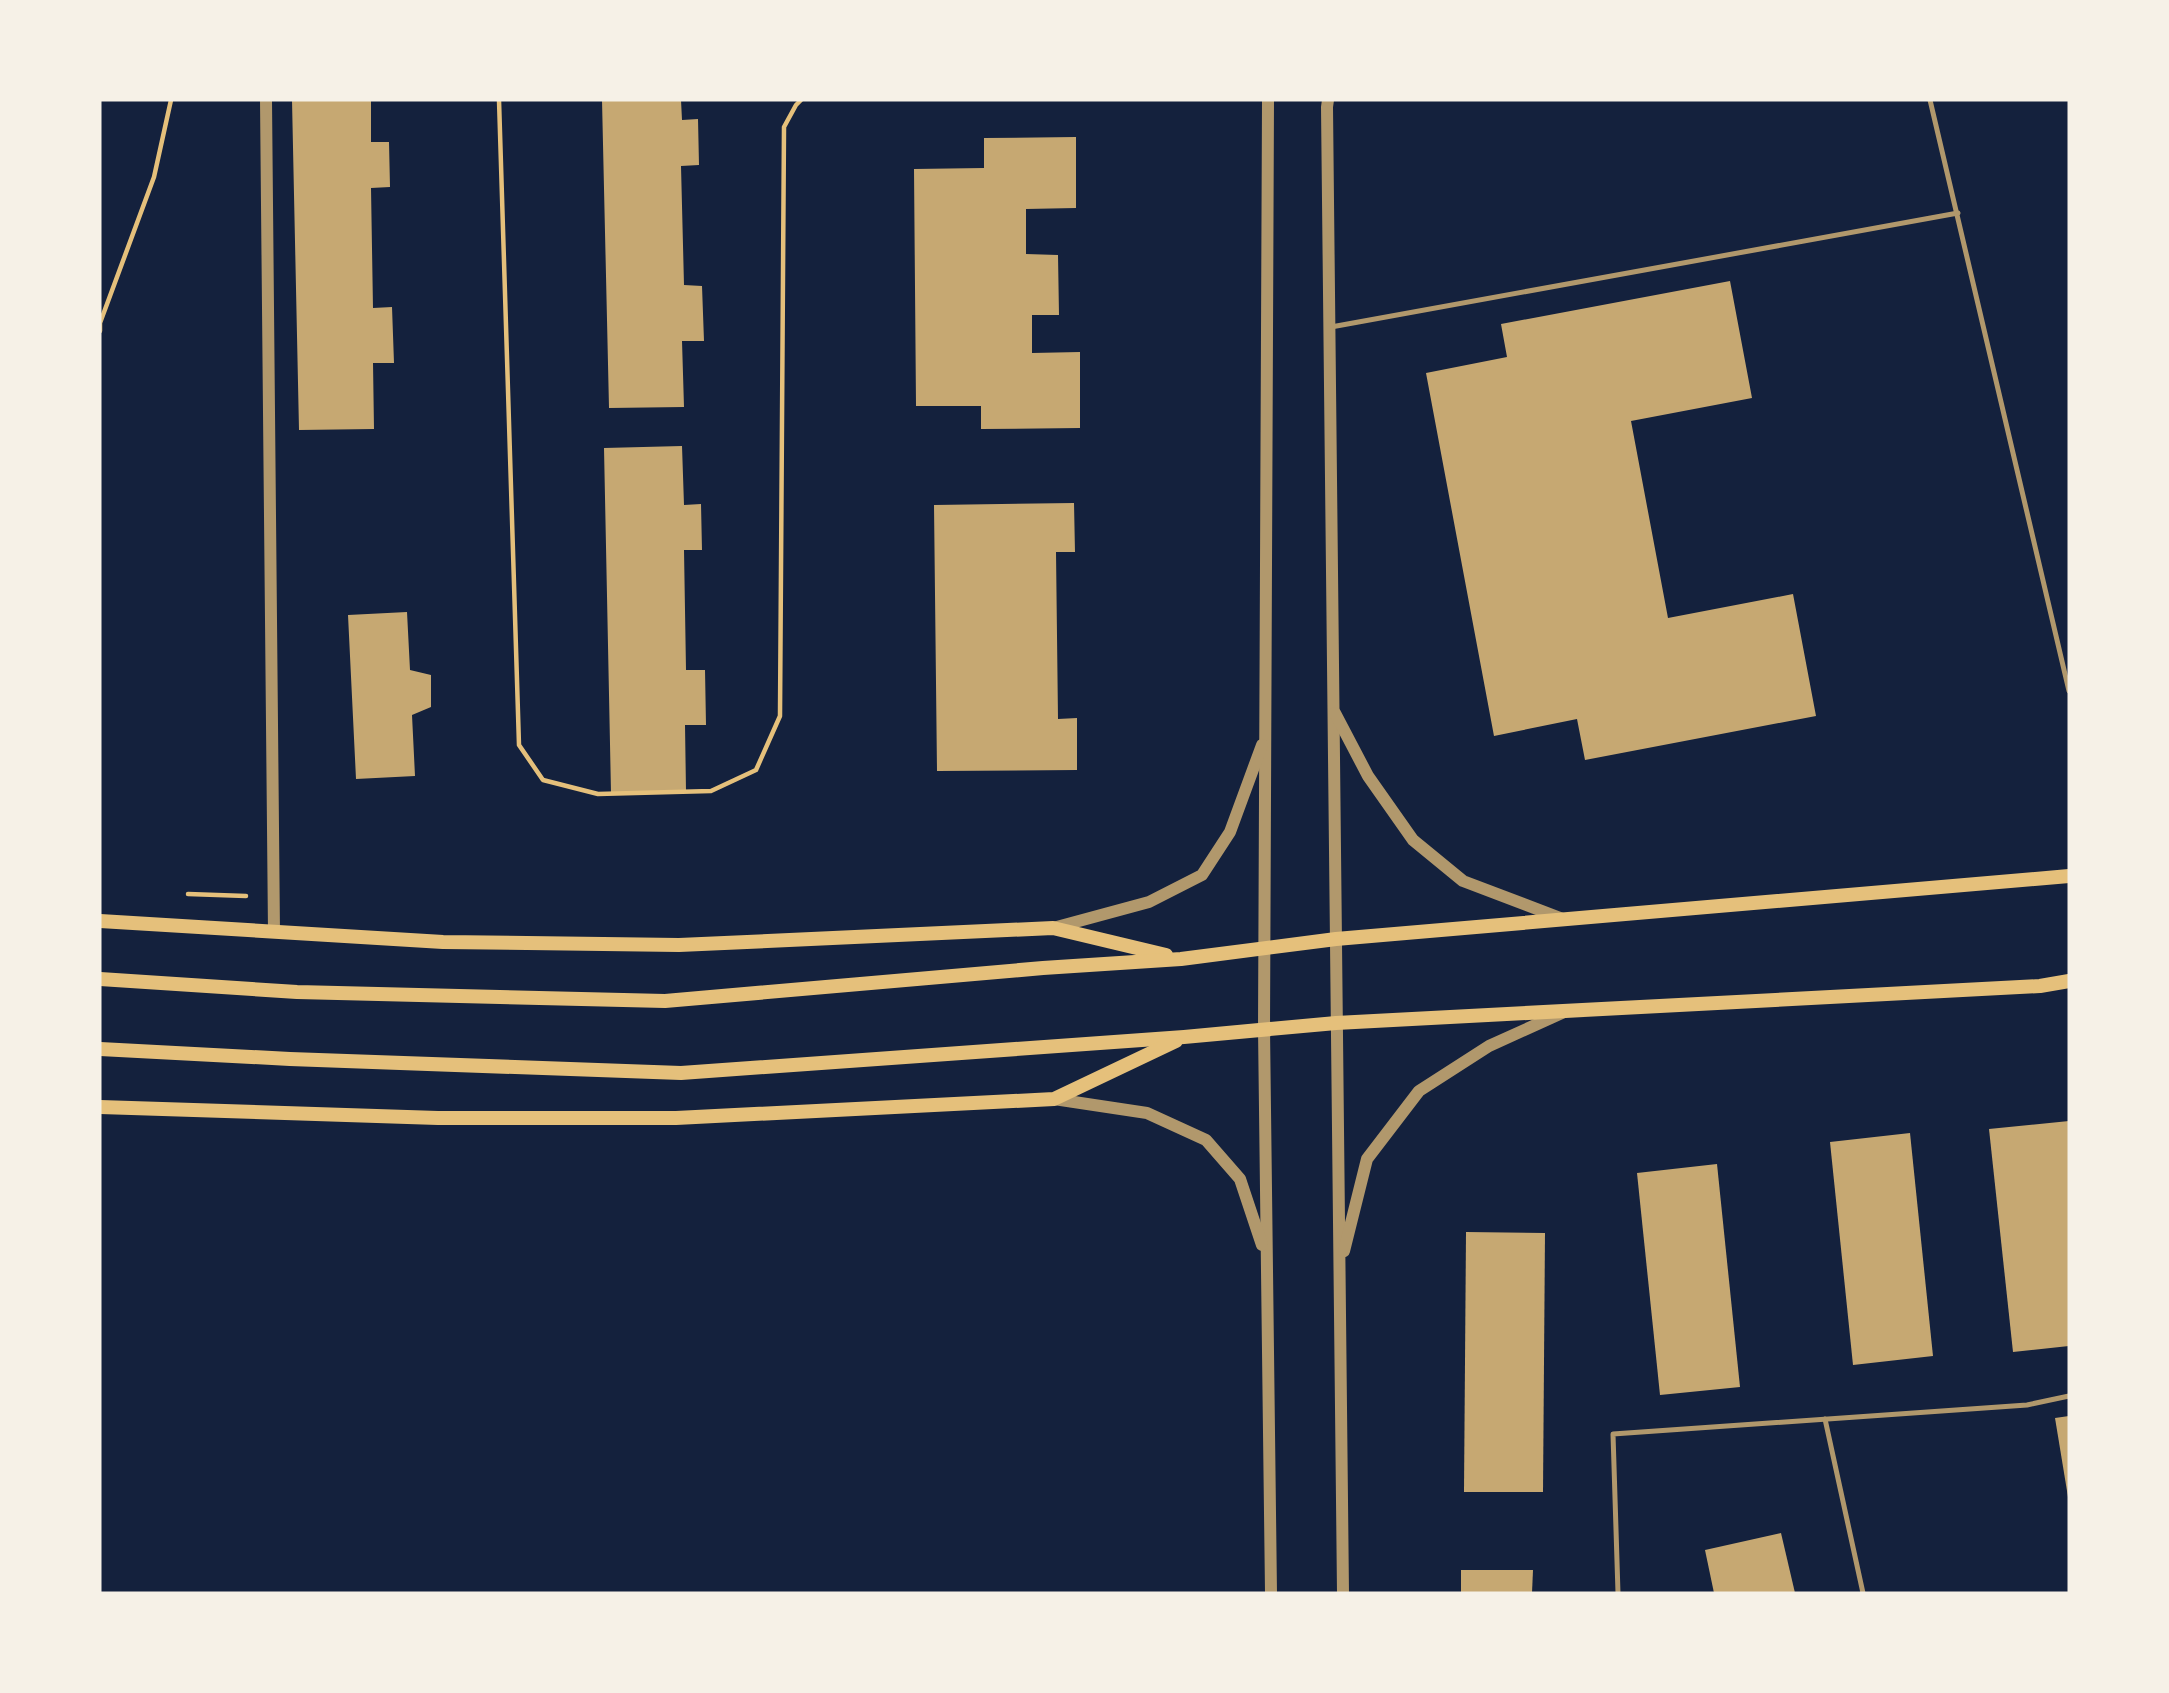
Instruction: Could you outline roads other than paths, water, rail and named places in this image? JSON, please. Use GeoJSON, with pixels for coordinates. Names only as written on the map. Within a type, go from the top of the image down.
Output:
{"type":"FeatureCollection","features":[{"type":"Feature","properties":{"kind":"main road"},"geometry":{"type":"LineString","coordinates":[[100,979],[297,992],[665,1001],[1043,968],[1181,959],[1336,939],[2069,876]]}},
{"type":"Feature","properties":{"kind":"main road"},"geometry":{"type":"LineString","coordinates":[[100,921],[443,942],[679,945],[1053,928],[1181,959]]}},
{"type":"Feature","properties":{"kind":"main road"},"geometry":{"type":"LineString","coordinates":[[100,1049],[290,1059],[681,1073],[1184,1037],[1336,1023],[2026,986],[2069,981]]}},
{"type":"Feature","properties":{"kind":"main road"},"geometry":{"type":"LineString","coordinates":[[100,1107],[438,1118],[676,1118],[1055,1100],[1184,1037]]}},
{"type":"Feature","properties":{"kind":"street"},"geometry":{"type":"LineString","coordinates":[[266,100],[274,932]]}},
{"type":"Feature","properties":{"kind":"street"},"geometry":{"type":"LineString","coordinates":[[1268,100],[1264,1029],[1271,1593]]}},
{"type":"Feature","properties":{"kind":"street"},"geometry":{"type":"LineString","coordinates":[[1328,100],[1343,1593]]}},
{"type":"Feature","properties":{"kind":"street"},"geometry":{"type":"LineString","coordinates":[[1333,709],[1368,776],[1413,840],[1463,881],[1564,919]]}},
{"type":"Feature","properties":{"kind":"street"},"geometry":{"type":"LineString","coordinates":[[1053,928],[1149,902],[1202,875],[1230,832],[1266,735]]}},
{"type":"Feature","properties":{"kind":"street"},"geometry":{"type":"LineString","coordinates":[[1339,1268],[1367,1159],[1419,1091],[1489,1046],[1567,1011]]}},
{"type":"Feature","properties":{"kind":"street"},"geometry":{"type":"LineString","coordinates":[[1055,1100],[1147,1113],[1206,1140],[1240,1179],[1266,1257]]}},
{"type":"Feature","properties":{"kind":"lane"},"geometry":{"type":"LineString","coordinates":[[1930,100],[2069,691]]}},
{"type":"Feature","properties":{"kind":"lane"},"geometry":{"type":"LineString","coordinates":[[1329,327],[1958,213]]}},
{"type":"Feature","properties":{"kind":"lane"},"geometry":{"type":"LineString","coordinates":[[1618,1593],[1613,1434],[2027,1405],[2069,1396]]}},
{"type":"Feature","properties":{"kind":"lane"},"geometry":{"type":"LineString","coordinates":[[1825,1419],[1863,1593]]}}]}
